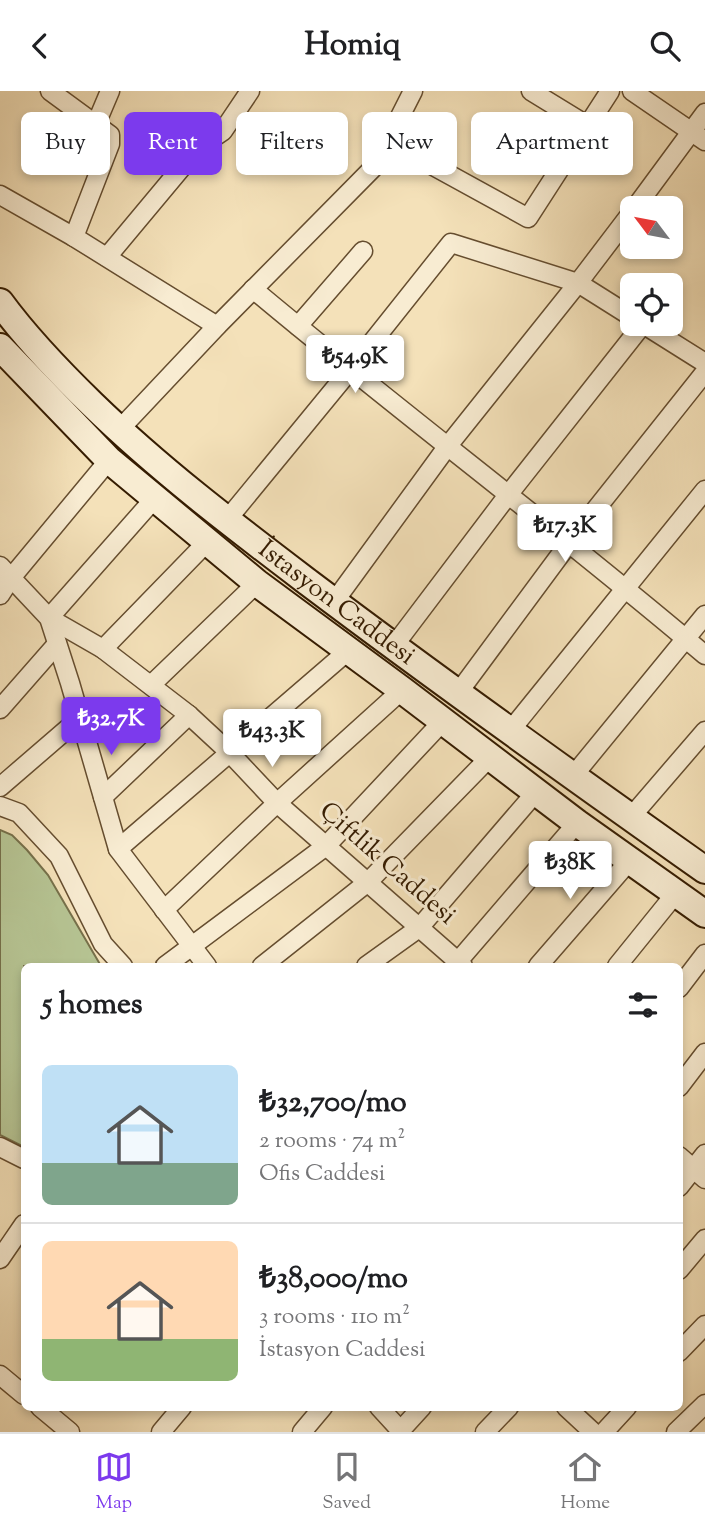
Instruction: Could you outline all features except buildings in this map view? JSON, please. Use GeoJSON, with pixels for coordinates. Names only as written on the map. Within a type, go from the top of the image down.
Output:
{"type":"FeatureCollection","features":[{"type":"Feature","properties":{"kind":"main road","name":"İstasyon Caddesi"},"geometry":{"type":"LineString","coordinates":[[0,302],[64,376],[119,430],[226,520],[393,647],[631,817],[702,863]]}},
{"type":"Feature","properties":{"kind":"main road"},"geometry":{"type":"LineString","coordinates":[[0,347],[109,460],[257,583],[402,689],[577,823],[705,914]]}},
{"type":"Feature","properties":{"kind":"street"},"geometry":{"type":"LineString","coordinates":[[50,91],[79,112]]}},
{"type":"Feature","properties":{"kind":"street"},"geometry":{"type":"LineString","coordinates":[[101,112],[110,91]]}},
{"type":"Feature","properties":{"kind":"street"},"geometry":{"type":"LineString","coordinates":[[107,257],[198,148],[223,131],[250,91]]}},
{"type":"Feature","properties":{"kind":"street"},"geometry":{"type":"LineString","coordinates":[[402,112],[413,91]]}},
{"type":"Feature","properties":{"kind":"street"},"geometry":{"type":"LineString","coordinates":[[531,91],[565,112]]}},
{"type":"Feature","properties":{"kind":"street"},"geometry":{"type":"LineString","coordinates":[[596,112],[610,91]]}},
{"type":"Feature","properties":{"kind":"street"},"geometry":{"type":"LineString","coordinates":[[632,91],[698,137]]}},
{"type":"Feature","properties":{"kind":"street"},"geometry":{"type":"LineString","coordinates":[[645,196],[698,137],[705,113]]}},
{"type":"Feature","properties":{"kind":"street"},"geometry":{"type":"LineString","coordinates":[[74,237],[98,175]]}},
{"type":"Feature","properties":{"kind":"street"},"geometry":{"type":"LineString","coordinates":[[119,430],[366,175]]}},
{"type":"Feature","properties":{"kind":"street"},"geometry":{"type":"LineString","coordinates":[[450,175],[528,218],[556,175]]}},
{"type":"Feature","properties":{"kind":"street"},"geometry":{"type":"LineString","coordinates":[[0,195],[74,237],[217,326]]}},
{"type":"Feature","properties":{"kind":"street"},"geometry":{"type":"LineString","coordinates":[[334,602],[447,447],[620,227]]}},
{"type":"Feature","properties":{"kind":"street"},"geometry":{"type":"LineString","coordinates":[[226,520],[451,243],[578,283],[620,309]]}},
{"type":"Feature","properties":{"kind":"street"},"geometry":{"type":"LineString","coordinates":[[298,327],[363,251]]}},
{"type":"Feature","properties":{"kind":"street"},"geometry":{"type":"LineString","coordinates":[[253,289],[350,370],[626,587],[705,655]]}},
{"type":"Feature","properties":{"kind":"street"},"geometry":{"type":"LineString","coordinates":[[393,647],[634,336]]}},
{"type":"Feature","properties":{"kind":"street"},"geometry":{"type":"LineString","coordinates":[[458,693],[703,359],[664,336]]}},
{"type":"Feature","properties":{"kind":"street"},"geometry":{"type":"LineString","coordinates":[[0,595],[6,572],[109,460]]}},
{"type":"Feature","properties":{"kind":"street"},"geometry":{"type":"LineString","coordinates":[[510,731],[705,490]]}},
{"type":"Feature","properties":{"kind":"street"},"geometry":{"type":"LineString","coordinates":[[49,618],[154,499]]}},
{"type":"Feature","properties":{"kind":"street"},"geometry":{"type":"LineString","coordinates":[[103,649],[207,542]]}},
{"type":"Feature","properties":{"kind":"street"},"geometry":{"type":"LineString","coordinates":[[6,572],[49,618],[118,849],[205,963]]}},
{"type":"Feature","properties":{"kind":"street"},"geometry":{"type":"LineString","coordinates":[[151,685],[257,583]]}},
{"type":"Feature","properties":{"kind":"street"},"geometry":{"type":"LineString","coordinates":[[573,776],[705,615]]}},
{"type":"Feature","properties":{"kind":"street","name":"Çiftlik Caddesi"},"geometry":{"type":"LineString","coordinates":[[49,618],[103,649],[189,715],[229,752],[277,803],[456,963]]}},
{"type":"Feature","properties":{"kind":"street"},"geometry":{"type":"LineString","coordinates":[[0,709],[57,645]]}},
{"type":"Feature","properties":{"kind":"street"},"geometry":{"type":"LineString","coordinates":[[118,849],[349,650]]}},
{"type":"Feature","properties":{"kind":"street"},"geometry":{"type":"LineString","coordinates":[[164,909],[402,689]]}},
{"type":"Feature","properties":{"kind":"street"},"geometry":{"type":"LineString","coordinates":[[103,797],[189,715]]}},
{"type":"Feature","properties":{"kind":"street"},"geometry":{"type":"LineString","coordinates":[[0,787],[80,718]]}},
{"type":"Feature","properties":{"kind":"street"},"geometry":{"type":"LineString","coordinates":[[169,963],[326,846],[443,721]]}},
{"type":"Feature","properties":{"kind":"street"},"geometry":{"type":"LineString","coordinates":[[631,817],[705,731]]}},
{"type":"Feature","properties":{"kind":"street"},"geometry":{"type":"LineString","coordinates":[[266,963],[368,883],[490,757]]}},
{"type":"Feature","properties":{"kind":"street"},"geometry":{"type":"LineString","coordinates":[[370,963],[419,928],[536,792]]}},
{"type":"Feature","properties":{"kind":"street"},"geometry":{"type":"LineString","coordinates":[[0,806],[19,813],[59,856],[103,944],[120,963]]}},
{"type":"Feature","properties":{"kind":"street"},"geometry":{"type":"LineString","coordinates":[[460,963],[577,823]]}},
{"type":"Feature","properties":{"kind":"street"},"geometry":{"type":"LineString","coordinates":[[541,963],[630,860]]}},
{"type":"Feature","properties":{"kind":"street"},"geometry":{"type":"LineString","coordinates":[[619,963],[676,893]]}},
{"type":"Feature","properties":{"kind":"street"},"geometry":{"type":"LineString","coordinates":[[683,983],[705,954]]}},
{"type":"Feature","properties":{"kind":"street"},"geometry":{"type":"LineString","coordinates":[[683,1082],[705,1053]]}},
{"type":"Feature","properties":{"kind":"street"},"geometry":{"type":"LineString","coordinates":[[0,1147],[21,1158]]}},
{"type":"Feature","properties":{"kind":"street"},"geometry":{"type":"LineString","coordinates":[[683,1185],[700,1174],[705,1154]]}},
{"type":"Feature","properties":{"kind":"street"},"geometry":{"type":"LineString","coordinates":[[683,1159],[700,1174]]}},
{"type":"Feature","properties":{"kind":"street"},"geometry":{"type":"LineString","coordinates":[[0,1259],[21,1228]]}},
{"type":"Feature","properties":{"kind":"street"},"geometry":{"type":"LineString","coordinates":[[683,1265],[705,1239]]}},
{"type":"Feature","properties":{"kind":"street"},"geometry":{"type":"LineString","coordinates":[[683,1348],[705,1325]]}},
{"type":"Feature","properties":{"kind":"street"},"geometry":{"type":"LineString","coordinates":[[0,1375],[21,1392]]}},
{"type":"Feature","properties":{"kind":"street"},"geometry":{"type":"LineString","coordinates":[[676,1432],[705,1404]]}},
{"type":"Feature","properties":{"kind":"street"},"geometry":{"type":"LineString","coordinates":[[161,1432],[179,1411]]}},
{"type":"Feature","properties":{"kind":"street"},"geometry":{"type":"LineString","coordinates":[[383,1411],[401,1431],[418,1411]]}},
{"type":"Feature","properties":{"kind":"street"},"geometry":{"type":"LineString","coordinates":[[485,1432],[505,1411]]}},
{"type":"Feature","properties":{"kind":"street"},"geometry":{"type":"LineString","coordinates":[[569,1411],[581,1428]]}},
{"type":"Feature","properties":{"kind":"street"},"geometry":{"type":"LineString","coordinates":[[604,1432],[623,1411]]}},
{"type":"Feature","properties":{"kind":"street"},"geometry":{"type":"LineString","coordinates":[[50,1425],[70,1432]]}},
{"type":"Feature","properties":{"kind":"green space"},"geometry":{"type":"Polygon","coordinates":[[[0,830],[12,835],[48,875],[99,963],[21,963],[21,1146],[0,1135],[0,830]]]}}]}
